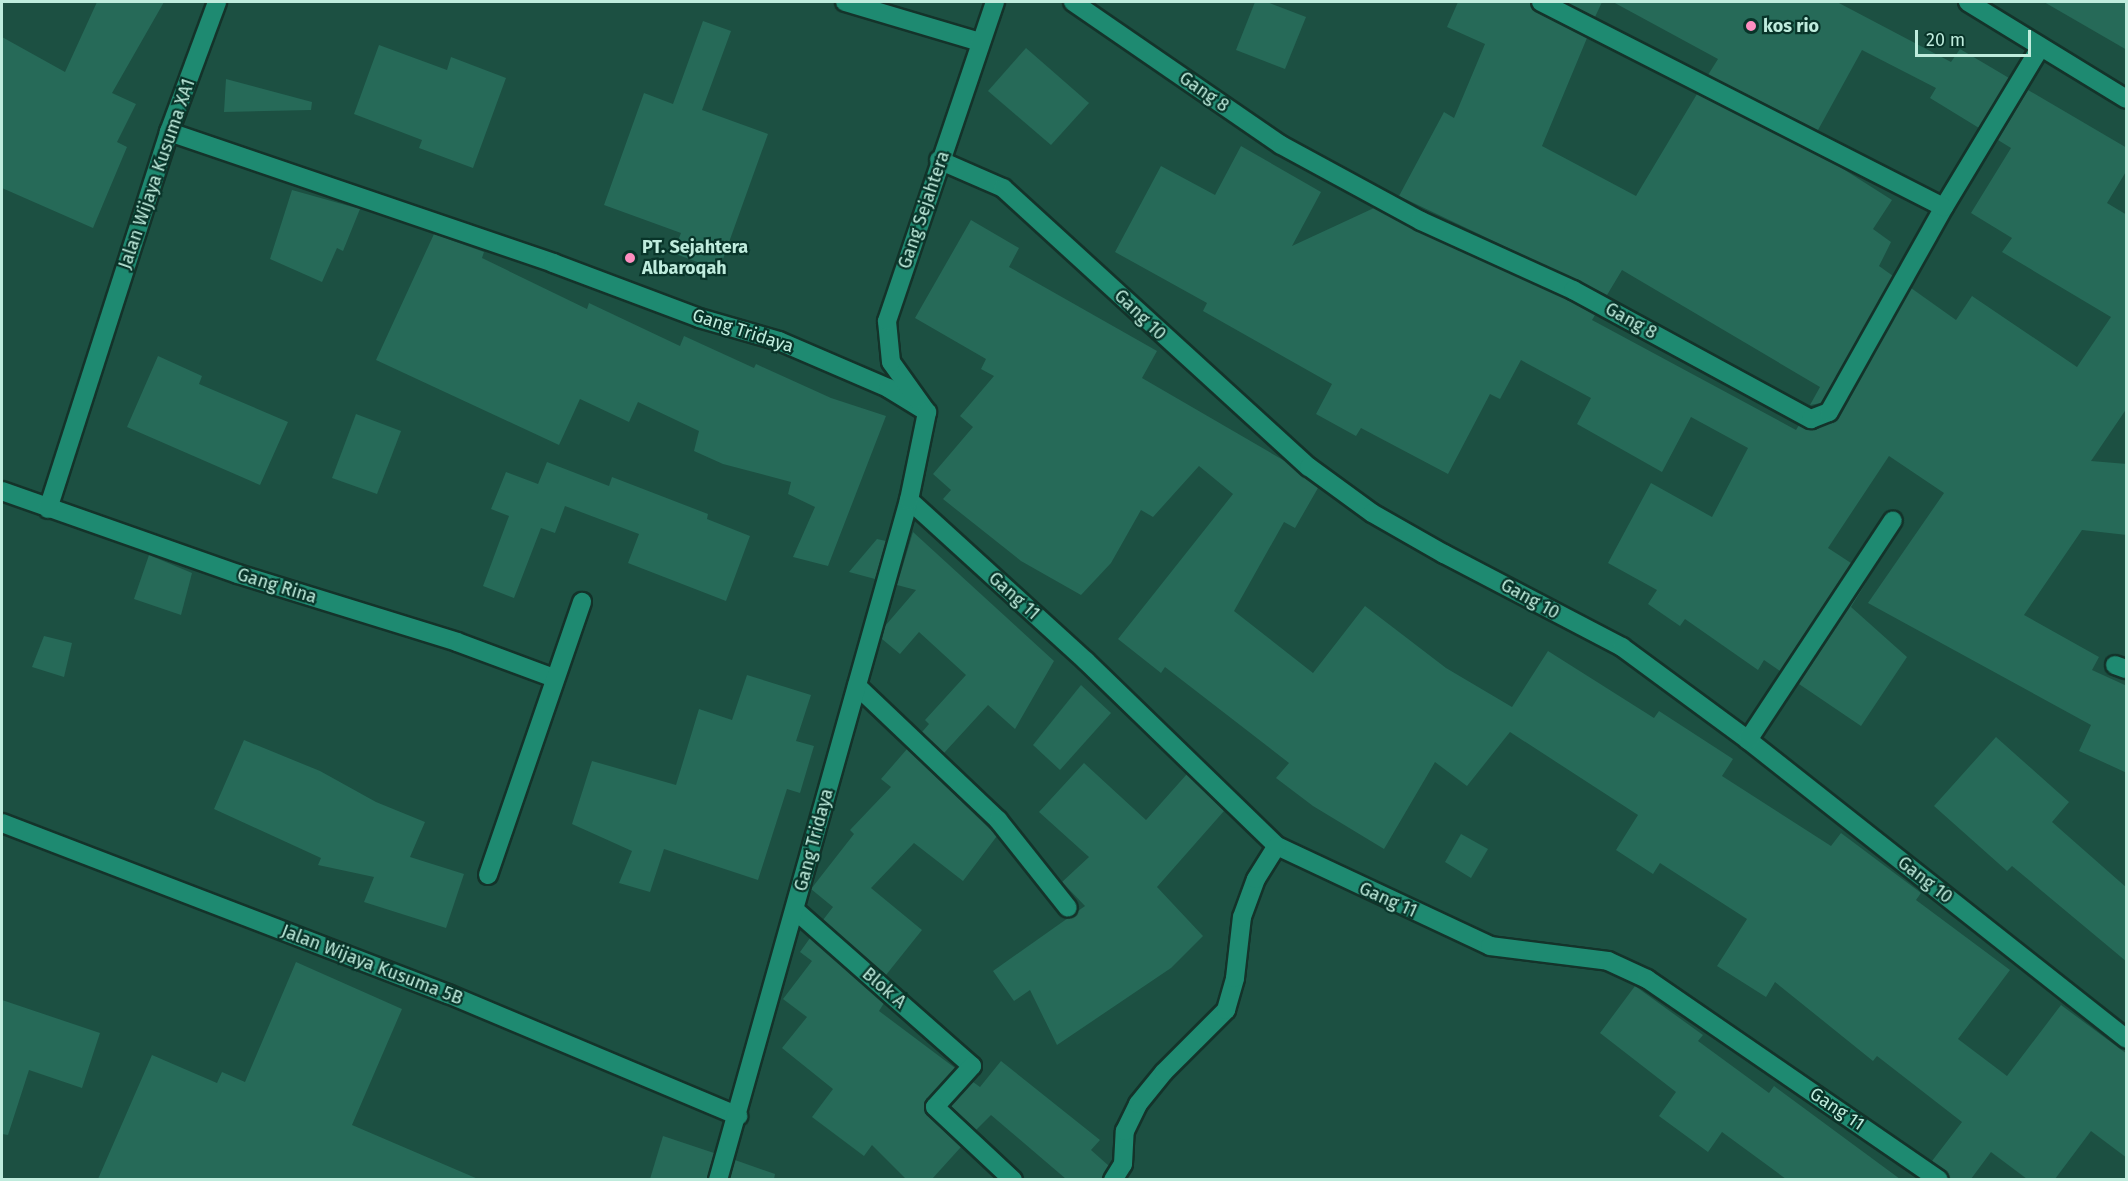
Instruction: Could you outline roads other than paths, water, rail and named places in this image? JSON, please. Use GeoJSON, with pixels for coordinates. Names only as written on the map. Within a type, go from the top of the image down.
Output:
{"type":"FeatureCollection","features":[{"type":"Feature","properties":{"kind":"street","name":"Jalan Wijaya Kusuma XA1"},"geometry":{"type":"LineString","coordinates":[[48,509],[169,132],[217,2]]}},
{"type":"Feature","properties":{"kind":"street"},"geometry":{"type":"LineString","coordinates":[[845,2],[980,42]]}},
{"type":"Feature","properties":{"kind":"street","name":"Gang Sejahtera"},"geometry":{"type":"LineString","coordinates":[[927,412],[891,362],[887,321],[939,160],[995,2]]}},
{"type":"Feature","properties":{"kind":"street","name":"Gang 8"},"geometry":{"type":"LineString","coordinates":[[1072,2],[1281,145],[1421,222],[1573,290],[1811,419],[1829,411],[1944,207],[2040,48]]}},
{"type":"Feature","properties":{"kind":"street"},"geometry":{"type":"LineString","coordinates":[[1541,2],[1944,207]]}},
{"type":"Feature","properties":{"kind":"street"},"geometry":{"type":"LineString","coordinates":[[1968,2],[2127,99]]}},
{"type":"Feature","properties":{"kind":"street","name":"Gang Tridaya"},"geometry":{"type":"LineString","coordinates":[[169,132],[553,263],[699,318],[795,348],[888,388],[927,412],[909,500],[738,1116],[718,1179]]}},
{"type":"Feature","properties":{"kind":"street","name":"Gang 10"},"geometry":{"type":"LineString","coordinates":[[939,160],[1003,188],[1266,430],[1363,506],[1444,554],[1622,647],[1748,740],[2127,1039]]}},
{"type":"Feature","properties":{"kind":"street","name":"Gang Rina"},"geometry":{"type":"LineString","coordinates":[[2,491],[238,574],[458,642],[554,678]]}},
{"type":"Feature","properties":{"kind":"street","name":"Gang 11"},"geometry":{"type":"LineString","coordinates":[[909,500],[1086,661],[1277,846],[1490,946],[1608,961],[1647,979],[1939,1179]]}},
{"type":"Feature","properties":{"kind":"street"},"geometry":{"type":"LineString","coordinates":[[1748,740],[1893,520]]}},
{"type":"Feature","properties":{"kind":"street"},"geometry":{"type":"LineString","coordinates":[[488,875],[582,602]]}},
{"type":"Feature","properties":{"kind":"street"},"geometry":{"type":"LineString","coordinates":[[857,686],[998,820],[1068,908]]}},
{"type":"Feature","properties":{"kind":"street","name":"Jalan Wijaya Kusuma 5B"},"geometry":{"type":"LineString","coordinates":[[2,823],[448,994],[738,1116]]}},
{"type":"Feature","properties":{"kind":"street"},"geometry":{"type":"LineString","coordinates":[[1113,1179],[1123,1164],[1125,1131],[1138,1104],[1164,1072],[1226,1010],[1235,978],[1242,917],[1256,879],[1277,846]]}},
{"type":"Feature","properties":{"kind":"street","name":"Blok A"},"geometry":{"type":"LineString","coordinates":[[795,910],[972,1066],[935,1107],[1012,1179]]}},
{"type":"Feature","properties":{"kind":"place","name":"kos rio"},"geometry":{"type":"Point","coordinates":[1751,26]}},
{"type":"Feature","properties":{"kind":"place","name":"PT. Sejahtera Albaroqah"},"geometry":{"type":"Point","coordinates":[630,258]}}]}
